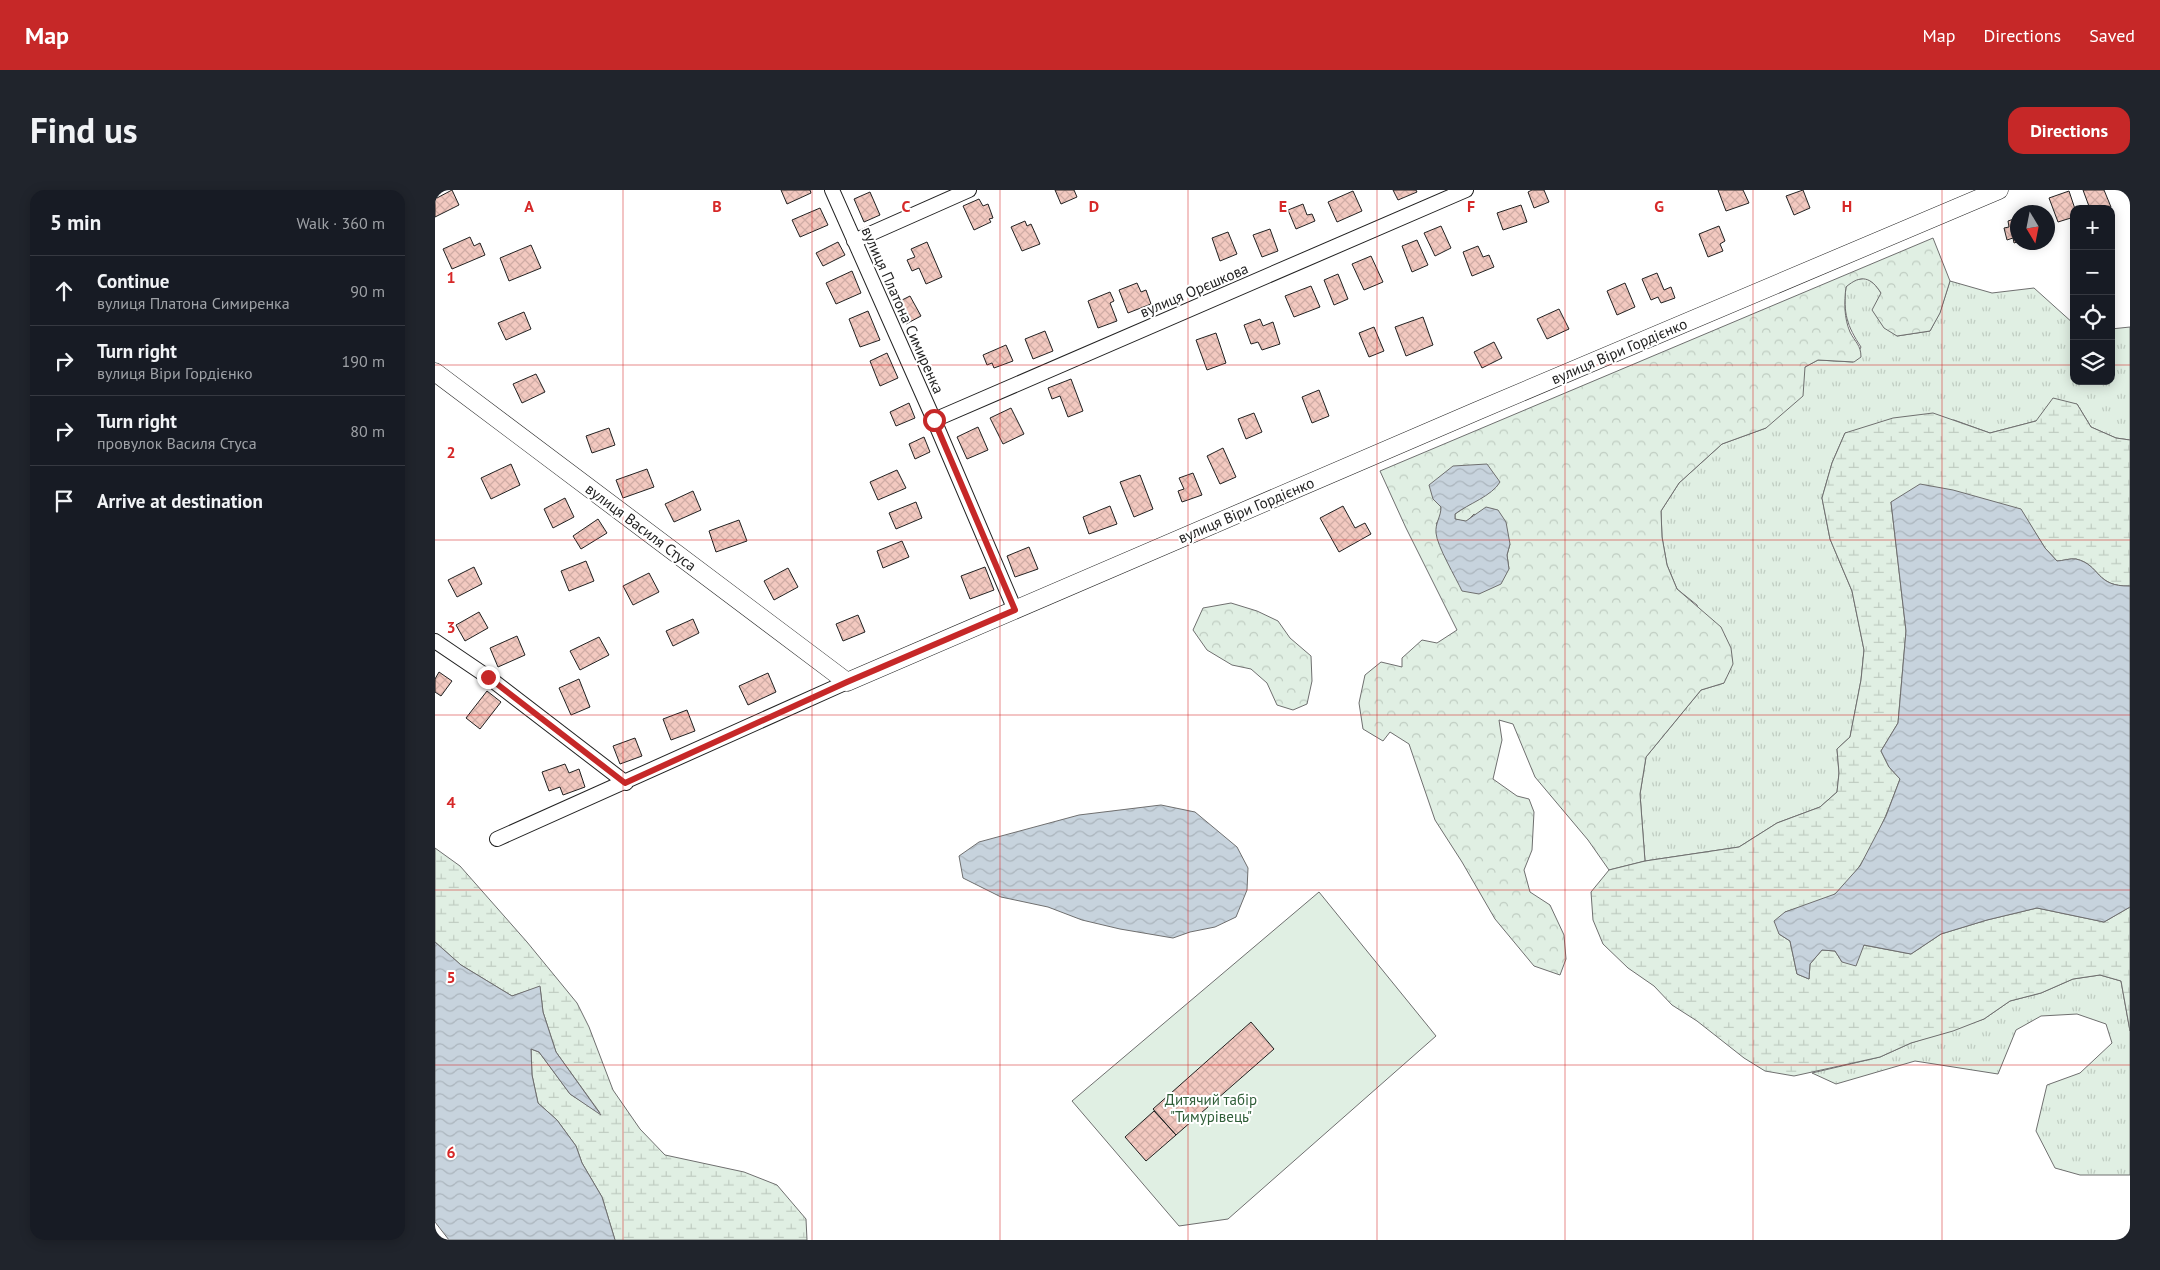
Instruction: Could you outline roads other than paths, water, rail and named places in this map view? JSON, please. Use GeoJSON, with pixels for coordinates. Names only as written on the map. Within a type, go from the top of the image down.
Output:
{"type":"FeatureCollection","features":[{"type":"Feature","properties":{"kind":"street","name":"вулиця Платона Симиренка"},"geometry":{"type":"LineString","coordinates":[[832,190],[934,420],[1015,610]]}},
{"type":"Feature","properties":{"kind":"street"},"geometry":{"type":"LineString","coordinates":[[855,240],[969,190]]}},
{"type":"Feature","properties":{"kind":"street","name":"вулиця Орєшкова"},"geometry":{"type":"LineString","coordinates":[[934,420],[1466,190]]}},
{"type":"Feature","properties":{"kind":"street","name":"вулиця Віри Гордієнко"},"geometry":{"type":"LineString","coordinates":[[497,839],[847,682],[1999,190]]}},
{"type":"Feature","properties":{"kind":"street","name":"вулиця Василя Стуса"},"geometry":{"type":"LineString","coordinates":[[435,372],[847,682]]}},
{"type":"Feature","properties":{"kind":"street"},"geometry":{"type":"LineString","coordinates":[[435,641],[488,677],[625,783]]}},
{"type":"Feature","properties":{"kind":"water"},"geometry":{"type":"Polygon","coordinates":[[[1487,464],[1500,482],[1486,496],[1455,514],[1455,519],[1466,521],[1486,507],[1498,510],[1506,522],[1510,544],[1507,555],[1509,569],[1501,584],[1479,594],[1462,591],[1443,554],[1436,533],[1441,507],[1433,499],[1429,485],[1453,466],[1487,464]]]}},
{"type":"Feature","properties":{"kind":"water"},"geometry":{"type":"Polygon","coordinates":[[[1920,484],[1953,490],[2021,509],[2045,548],[2057,561],[2076,559],[2090,566],[2110,583],[2130,586],[2130,907],[2104,922],[2037,908],[1941,934],[1911,954],[1864,945],[1856,966],[1842,962],[1835,951],[1822,950],[1810,964],[1809,979],[1797,974],[1790,941],[1779,934],[1774,921],[1785,912],[1835,894],[1860,866],[1886,816],[1900,779],[1889,767],[1881,751],[1898,723],[1906,631],[1891,502],[1920,484]]]}},
{"type":"Feature","properties":{"kind":"water"},"geometry":{"type":"Polygon","coordinates":[[[1161,805],[1195,812],[1237,847],[1248,868],[1247,890],[1236,917],[1215,927],[1173,938],[1082,920],[1048,907],[1001,897],[963,878],[959,856],[979,842],[1079,815],[1161,805]]]}},
{"type":"Feature","properties":{"kind":"water"},"geometry":{"type":"Polygon","coordinates":[[[435,942],[461,965],[512,996],[540,986],[543,1012],[556,1052],[601,1115],[570,1094],[539,1052],[531,1049],[532,1075],[538,1103],[557,1120],[576,1146],[582,1163],[602,1197],[615,1240],[449,1240],[435,1222],[435,942]]]}},
{"type":"Feature","properties":{"kind":"park label","name":"Дитячий табір \"Тимурівець\""},"geometry":{"type":"Point","coordinates":[1211,1108]}}]}
